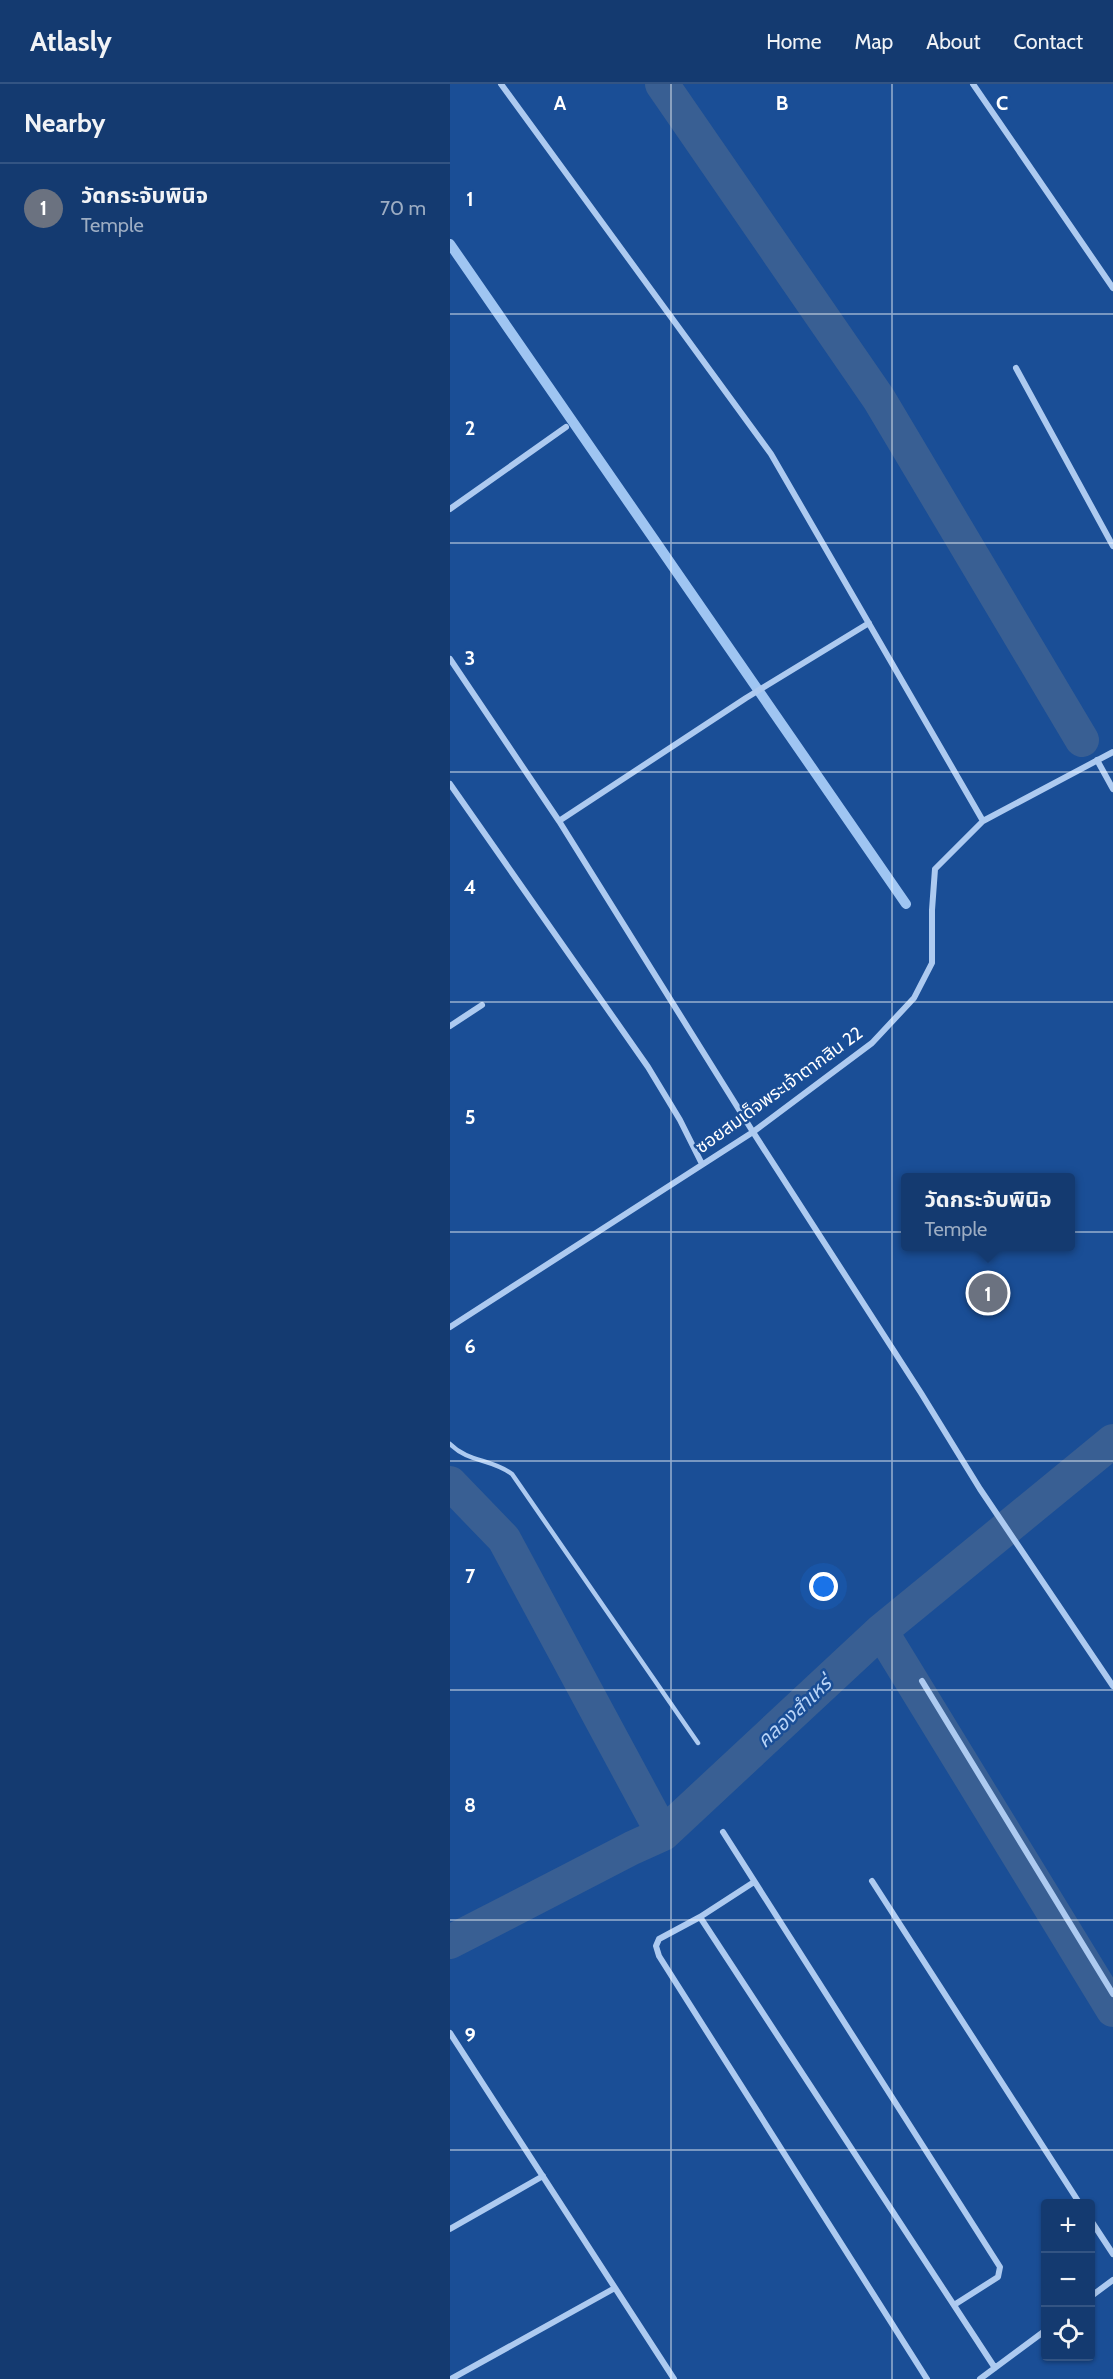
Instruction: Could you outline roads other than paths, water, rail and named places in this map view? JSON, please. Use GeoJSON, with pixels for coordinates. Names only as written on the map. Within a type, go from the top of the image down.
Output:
{"type":"FeatureCollection","features":[{"type":"Feature","properties":{"kind":"street"},"geometry":{"type":"LineString","coordinates":[[501,84],[771,454],[983,821]]}},
{"type":"Feature","properties":{"kind":"street"},"geometry":{"type":"LineString","coordinates":[[973,84],[1113,288]]}},
{"type":"Feature","properties":{"kind":"street"},"geometry":{"type":"LineString","coordinates":[[1016,368],[1113,546]]}},
{"type":"Feature","properties":{"kind":"street"},"geometry":{"type":"LineString","coordinates":[[450,509],[566,427]]}},
{"type":"Feature","properties":{"kind":"street"},"geometry":{"type":"LineString","coordinates":[[559,821],[746,698],[869,623]]}},
{"type":"Feature","properties":{"kind":"street"},"geometry":{"type":"LineString","coordinates":[[450,659],[559,821],[980,1489],[1113,1686]]}},
{"type":"Feature","properties":{"kind":"street","name":"ซอยสมเด็จพระเจ้าตากสิน 22"},"geometry":{"type":"LineString","coordinates":[[450,1327],[753,1132],[873,1042],[914,998],[932,963],[935,868],[983,821],[1113,752]]}},
{"type":"Feature","properties":{"kind":"street"},"geometry":{"type":"LineString","coordinates":[[1097,760],[1113,789]]}},
{"type":"Feature","properties":{"kind":"street"},"geometry":{"type":"LineString","coordinates":[[450,784],[648,1067],[680,1120],[702,1164]]}},
{"type":"Feature","properties":{"kind":"street"},"geometry":{"type":"LineString","coordinates":[[450,1026],[482,1005]]}},
{"type":"Feature","properties":{"kind":"street"},"geometry":{"type":"LineString","coordinates":[[922,1681],[1113,1994]]}},
{"type":"Feature","properties":{"kind":"street"},"geometry":{"type":"LineString","coordinates":[[723,1832],[1000,2267],[999,2277],[954,2305]]}},
{"type":"Feature","properties":{"kind":"street"},"geometry":{"type":"LineString","coordinates":[[872,1881],[1077,2199]]}},
{"type":"Feature","properties":{"kind":"street"},"geometry":{"type":"LineString","coordinates":[[754,1882],[700,1917],[659,1939],[656,1946],[658,1956],[927,2379]]}},
{"type":"Feature","properties":{"kind":"street"},"geometry":{"type":"LineString","coordinates":[[700,1917],[995,2368]]}},
{"type":"Feature","properties":{"kind":"street"},"geometry":{"type":"LineString","coordinates":[[450,2033],[674,2379]]}},
{"type":"Feature","properties":{"kind":"street"},"geometry":{"type":"LineString","coordinates":[[450,2229],[543,2176]]}},
{"type":"Feature","properties":{"kind":"street"},"geometry":{"type":"LineString","coordinates":[[1095,2227],[1113,2254]]}},
{"type":"Feature","properties":{"kind":"street"},"geometry":{"type":"LineString","coordinates":[[1095,2293],[1113,2280]]}},
{"type":"Feature","properties":{"kind":"street"},"geometry":{"type":"LineString","coordinates":[[451,2379],[615,2288]]}},
{"type":"Feature","properties":{"kind":"street"},"geometry":{"type":"LineString","coordinates":[[980,2379],[1041,2334]]}},
{"type":"Feature","properties":{"kind":"lane"},"geometry":{"type":"LineString","coordinates":[[450,1444],[465,1456],[501,1466],[512,1474],[698,1743]]}},
{"type":"Feature","properties":{"kind":"waterway"},"geometry":{"type":"LineString","coordinates":[[662,84],[879,399],[1082,740]]}},
{"type":"Feature","properties":{"kind":"waterway"},"geometry":{"type":"LineString","coordinates":[[450,244],[906,904]]}},
{"type":"Feature","properties":{"kind":"waterway","name":"คลองสำเหร่"},"geometry":{"type":"LineString","coordinates":[[450,1942],[663,1834],[881,1631],[1113,1441]]}},
{"type":"Feature","properties":{"kind":"waterway"},"geometry":{"type":"LineString","coordinates":[[450,1483],[504,1539],[663,1834]]}},
{"type":"Feature","properties":{"kind":"waterway"},"geometry":{"type":"LineString","coordinates":[[881,1631],[1113,2010]]}},
{"type":"Feature","properties":{"kind":"place","name":"วัดกระจับพินิจ"},"geometry":{"type":"Point","coordinates":[988,1293]}}]}
